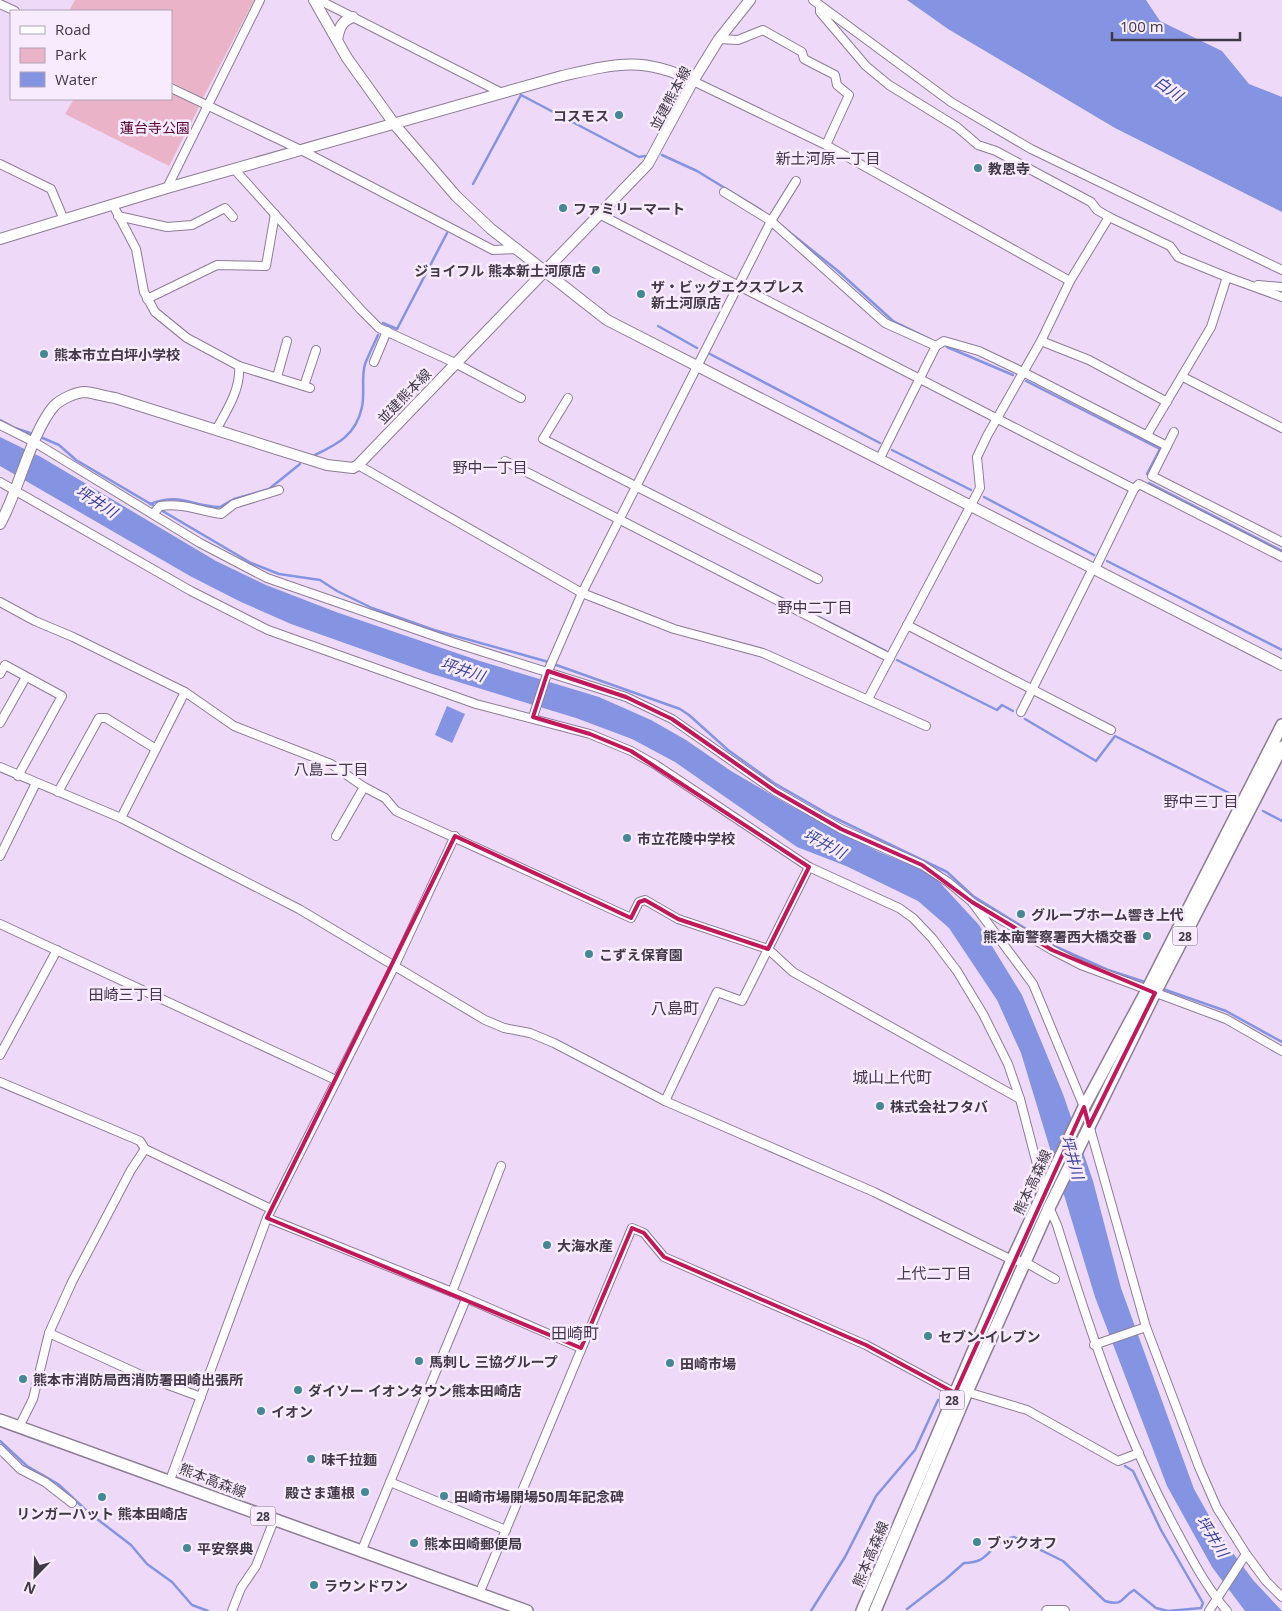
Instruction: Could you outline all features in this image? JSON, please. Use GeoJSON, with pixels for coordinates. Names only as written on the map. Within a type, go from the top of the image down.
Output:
{"type":"FeatureCollection","features":[{"type":"Feature","properties":{"kind":"main road","name":"熊本高森線"},"geometry":{"type":"LineString","coordinates":[[862,1611],[961,1393],[1025,1262],[1151,992],[1282,725]]}},
{"type":"Feature","properties":{"kind":"main road","name":"熊本高森線"},"geometry":{"type":"LineString","coordinates":[[875,1611],[1012,1260],[1044,1191],[1084,1107],[1151,992],[1282,747]]}},
{"type":"Feature","properties":{"kind":"main road","name":"熊本高森線"},"geometry":{"type":"LineString","coordinates":[[0,1420],[170,1480],[361,1552],[527,1611]]}},
{"type":"Feature","properties":{"kind":"street"},"geometry":{"type":"LineString","coordinates":[[167,188],[206,105],[260,0]]}},
{"type":"Feature","properties":{"kind":"street"},"geometry":{"type":"LineString","coordinates":[[314,0],[337,40],[395,125],[456,196],[491,230],[518,249],[607,320],[1282,665]]}},
{"type":"Feature","properties":{"kind":"street"},"geometry":{"type":"LineString","coordinates":[[319,0],[502,93]]}},
{"type":"Feature","properties":{"kind":"street","name":"並建熊本線"},"geometry":{"type":"LineString","coordinates":[[358,465],[543,270],[648,164],[693,80],[719,39],[750,0]]}},
{"type":"Feature","properties":{"kind":"street"},"geometry":{"type":"LineString","coordinates":[[813,0],[952,102],[1031,149],[1282,270]]}},
{"type":"Feature","properties":{"kind":"street"},"geometry":{"type":"LineString","coordinates":[[0,4],[13,10]]}},
{"type":"Feature","properties":{"kind":"street"},"geometry":{"type":"LineString","coordinates":[[820,6],[820,12],[866,66],[889,85],[957,127],[978,145],[996,151],[1091,202],[1097,210],[1109,217],[1170,246],[1178,257],[1282,297]]}},
{"type":"Feature","properties":{"kind":"street"},"geometry":{"type":"LineString","coordinates":[[337,40],[341,25],[346,20],[353,18]]}},
{"type":"Feature","properties":{"kind":"street"},"geometry":{"type":"LineString","coordinates":[[719,39],[738,40],[763,30],[802,52],[804,58],[835,75],[837,85],[849,95],[826,145]]}},
{"type":"Feature","properties":{"kind":"street"},"geometry":{"type":"LineString","coordinates":[[0,239],[167,188],[395,125],[562,76],[609,65],[649,64],[670,69],[826,145],[1070,281]]}},
{"type":"Feature","properties":{"kind":"street"},"geometry":{"type":"LineString","coordinates":[[172,88],[303,151],[493,250],[518,249]]}},
{"type":"Feature","properties":{"kind":"street"},"geometry":{"type":"LineString","coordinates":[[0,164],[51,189],[64,220]]}},
{"type":"Feature","properties":{"kind":"street"},"geometry":{"type":"LineString","coordinates":[[235,170],[361,310],[380,328],[455,363],[521,398]]}},
{"type":"Feature","properties":{"kind":"street"},"geometry":{"type":"LineString","coordinates":[[534,714],[547,674],[582,593],[695,366],[771,221],[796,182]]}},
{"type":"Feature","properties":{"kind":"street"},"geometry":{"type":"LineString","coordinates":[[724,192],[771,221],[885,322],[936,346]]}},
{"type":"Feature","properties":{"kind":"street"},"geometry":{"type":"LineString","coordinates":[[113,205],[136,249],[147,299],[154,312],[187,338],[239,366],[307,387],[316,350]]}},
{"type":"Feature","properties":{"kind":"street"},"geometry":{"type":"LineString","coordinates":[[118,216],[167,227],[192,225],[225,208],[233,218]]}},
{"type":"Feature","properties":{"kind":"street"},"geometry":{"type":"LineString","coordinates":[[147,299],[217,265],[266,266],[275,214]]}},
{"type":"Feature","properties":{"kind":"street"},"geometry":{"type":"LineString","coordinates":[[599,214],[919,380],[1282,557]]}},
{"type":"Feature","properties":{"kind":"street"},"geometry":{"type":"LineString","coordinates":[[868,699],[972,506],[980,488],[978,457],[996,418],[1041,341],[1070,281],[1109,217]]}},
{"type":"Feature","properties":{"kind":"street"},"geometry":{"type":"LineString","coordinates":[[1147,436],[1211,327],[1227,277]]}},
{"type":"Feature","properties":{"kind":"street"},"geometry":{"type":"LineString","coordinates":[[1249,284],[1282,288]]}},
{"type":"Feature","properties":{"kind":"street"},"geometry":{"type":"LineString","coordinates":[[374,362],[387,331]]}},
{"type":"Feature","properties":{"kind":"street"},"geometry":{"type":"LineString","coordinates":[[277,377],[287,341]]}},
{"type":"Feature","properties":{"kind":"street"},"geometry":{"type":"LineString","coordinates":[[879,460],[936,346],[944,341],[978,351],[1023,372],[1167,446]]}},
{"type":"Feature","properties":{"kind":"street"},"geometry":{"type":"LineString","coordinates":[[1041,341],[1089,360],[1167,402]]}},
{"type":"Feature","properties":{"kind":"street"},"geometry":{"type":"LineString","coordinates":[[216,430],[230,405],[240,378],[239,366]]}},
{"type":"Feature","properties":{"kind":"street"},"geometry":{"type":"LineString","coordinates":[[1183,377],[1282,428]]}},
{"type":"Feature","properties":{"kind":"street"},"geometry":{"type":"LineString","coordinates":[[0,524],[16,491],[44,421],[55,405],[69,396],[84,392],[115,398],[327,465],[353,468],[358,465],[582,593],[674,630],[763,653],[926,726]]}},
{"type":"Feature","properties":{"kind":"street"},"geometry":{"type":"LineString","coordinates":[[568,398],[543,440],[818,579]]}},
{"type":"Feature","properties":{"kind":"street"},"geometry":{"type":"LineString","coordinates":[[0,425],[267,578],[547,674],[626,697],[672,719],[775,791],[841,829],[922,865],[948,882],[972,902],[1052,950],[1081,965],[1226,1019],[1282,1051]]}},
{"type":"Feature","properties":{"kind":"street"},"geometry":{"type":"LineString","coordinates":[[1152,476],[1174,432]]}},
{"type":"Feature","properties":{"kind":"street"},"geometry":{"type":"LineString","coordinates":[[505,462],[890,658]]}},
{"type":"Feature","properties":{"kind":"street"},"geometry":{"type":"LineString","coordinates":[[1021,712],[1136,487],[1143,477],[1152,476],[1282,542]]}},
{"type":"Feature","properties":{"kind":"street"},"geometry":{"type":"LineString","coordinates":[[0,482],[229,612],[268,630],[476,704],[534,714],[631,751],[656,765],[809,867],[899,908],[913,918],[932,938],[957,971],[983,1014],[1008,1064],[1020,1099],[1049,1208],[1057,1225],[1119,1411],[1172,1522],[1217,1599],[1227,1611]]}},
{"type":"Feature","properties":{"kind":"street"},"geometry":{"type":"LineString","coordinates":[[153,514],[160,506],[172,504],[197,507],[221,514],[234,504],[279,490]]}},
{"type":"Feature","properties":{"kind":"street"},"geometry":{"type":"LineString","coordinates":[[0,602],[35,621],[74,637],[184,692],[234,726],[331,764],[364,787],[385,798],[396,811],[455,836],[631,918],[639,902],[645,900],[678,919],[768,950],[793,972],[1020,1099]]}},
{"type":"Feature","properties":{"kind":"street"},"geometry":{"type":"LineString","coordinates":[[907,626],[1111,730]]}},
{"type":"Feature","properties":{"kind":"street"},"geometry":{"type":"LineString","coordinates":[[0,674],[5,665],[62,696],[18,776]]}},
{"type":"Feature","properties":{"kind":"street"},"geometry":{"type":"LineString","coordinates":[[0,723],[26,676]]}},
{"type":"Feature","properties":{"kind":"street"},"geometry":{"type":"LineString","coordinates":[[121,818],[184,692]]}},
{"type":"Feature","properties":{"kind":"street"},"geometry":{"type":"LineString","coordinates":[[58,792],[99,718],[106,718],[156,749]]}},
{"type":"Feature","properties":{"kind":"street"},"geometry":{"type":"LineString","coordinates":[[0,767],[36,784],[121,818],[299,909],[485,1020],[504,1028],[530,1033],[554,1042],[665,1101],[874,1192],[1012,1260],[1025,1262],[1054,1279]]}},
{"type":"Feature","properties":{"kind":"street"},"geometry":{"type":"LineString","coordinates":[[0,856],[36,784]]}},
{"type":"Feature","properties":{"kind":"street"},"geometry":{"type":"LineString","coordinates":[[336,836],[364,787]]}},
{"type":"Feature","properties":{"kind":"street"},"geometry":{"type":"LineString","coordinates":[[170,1480],[267,1218],[394,967],[455,836]]}},
{"type":"Feature","properties":{"kind":"street"},"geometry":{"type":"LineString","coordinates":[[665,1101],[717,992],[742,1001],[809,867]]}},
{"type":"Feature","properties":{"kind":"street"},"geometry":{"type":"LineString","coordinates":[[972,902],[1033,984],[1084,1107],[1143,1328],[1199,1468],[1217,1508],[1244,1556],[1282,1597]]}},
{"type":"Feature","properties":{"kind":"street"},"geometry":{"type":"LineString","coordinates":[[0,924],[336,1080]]}},
{"type":"Feature","properties":{"kind":"street"},"geometry":{"type":"LineString","coordinates":[[0,1055],[57,950]]}},
{"type":"Feature","properties":{"kind":"street"},"geometry":{"type":"LineString","coordinates":[[0,1082],[140,1141],[144,1149],[271,1210]]}},
{"type":"Feature","properties":{"kind":"street"},"geometry":{"type":"LineString","coordinates":[[19,1427],[33,1399],[49,1333],[72,1282],[144,1149]]}},
{"type":"Feature","properties":{"kind":"street"},"geometry":{"type":"LineString","coordinates":[[452,1292],[501,1166]]}},
{"type":"Feature","properties":{"kind":"street"},"geometry":{"type":"LineString","coordinates":[[267,1218],[452,1292],[581,1348]]}},
{"type":"Feature","properties":{"kind":"street"},"geometry":{"type":"LineString","coordinates":[[479,1594],[632,1228],[644,1233],[664,1257],[866,1345],[961,1393],[1027,1410],[1118,1461],[1139,1453]]}},
{"type":"Feature","properties":{"kind":"street"},"geometry":{"type":"LineString","coordinates":[[361,1552],[466,1299]]}},
{"type":"Feature","properties":{"kind":"street"},"geometry":{"type":"LineString","coordinates":[[1096,1344],[1143,1328]]}},
{"type":"Feature","properties":{"kind":"street"},"geometry":{"type":"LineString","coordinates":[[49,1333],[141,1375],[201,1397]]}},
{"type":"Feature","properties":{"kind":"street"},"geometry":{"type":"LineString","coordinates":[[0,1449],[20,1469],[45,1482],[72,1503]]}},
{"type":"Feature","properties":{"kind":"street"},"geometry":{"type":"LineString","coordinates":[[390,1482],[506,1530]]}},
{"type":"Feature","properties":{"kind":"street"},"geometry":{"type":"LineString","coordinates":[[232,1611],[241,1588],[256,1566],[274,1520]]}},
{"type":"Feature","properties":{"kind":"street"},"geometry":{"type":"LineString","coordinates":[[1209,1611],[1244,1556]]}},
{"type":"Feature","properties":{"kind":"street"},"geometry":{"type":"LineString","coordinates":[[1047,1611],[1064,1611]]}},
{"type":"Feature","properties":{"kind":"highlighted area"},"geometry":{"type":"Polygon","coordinates":[[[548,671],[626,697],[672,719],[775,791],[841,829],[922,865],[972,902],[1052,950],[1155,993],[1089,1126],[1084,1107],[955,1393],[866,1345],[664,1257],[644,1233],[632,1228],[581,1348],[267,1218],[455,836],[631,918],[639,902],[645,900],[678,919],[768,949],[809,867],[631,751],[590,734],[533,717],[548,671]]]}},
{"type":"Feature","properties":{"kind":"green space","name":"蓮台寺公園"},"geometry":{"type":"Polygon","coordinates":[[[75,0],[254,0],[203,98],[172,82],[172,10],[70,10],[75,0]]]}},
{"type":"Feature","properties":{"kind":"green space","name":"蓮台寺公園"},"geometry":{"type":"Polygon","coordinates":[[[172,94],[199,107],[169,166],[65,114],[73,100],[172,100],[172,94]]]}},
{"type":"Feature","properties":{"kind":"water","name":"白川"},"geometry":{"type":"Polygon","coordinates":[[[907,0],[1146,0],[1160,21],[1222,51],[1249,84],[1282,97],[1282,212],[1115,128],[948,29],[907,0]]]}},
{"type":"Feature","properties":{"kind":"water","name":"坪井川"},"geometry":{"type":"Polygon","coordinates":[[[0,437],[41,457],[216,561],[266,585],[336,612],[480,661],[599,697],[651,720],[789,805],[879,852],[931,873],[979,925],[1022,995],[1063,1094],[1093,1181],[1121,1288],[1194,1489],[1221,1537],[1253,1580],[1282,1611],[1245,1611],[1212,1567],[1167,1486],[1095,1297],[1021,1053],[997,1000],[949,928],[918,901],[846,866],[797,847],[675,762],[632,739],[576,718],[429,673],[291,624],[241,602],[190,576],[0,466],[0,437]]]}},
{"type":"Feature","properties":{"kind":"water"},"geometry":{"type":"Polygon","coordinates":[[[447,706],[465,714],[452,743],[435,735],[447,706]]]}},
{"type":"Feature","properties":{"kind":"waterway"},"geometry":{"type":"LineString","coordinates":[[473,184],[521,95],[639,157],[645,156]]}},
{"type":"Feature","properties":{"kind":"waterway"},"geometry":{"type":"LineString","coordinates":[[662,155],[697,171],[761,210]]}},
{"type":"Feature","properties":{"kind":"waterway"},"geometry":{"type":"LineString","coordinates":[[778,223],[838,271],[893,321],[932,340]]}},
{"type":"Feature","properties":{"kind":"waterway"},"geometry":{"type":"LineString","coordinates":[[383,323],[397,329],[447,233]]}},
{"type":"Feature","properties":{"kind":"waterway"},"geometry":{"type":"LineString","coordinates":[[658,326],[697,348]]}},
{"type":"Feature","properties":{"kind":"waterway"},"geometry":{"type":"LineString","coordinates":[[315,455],[345,437],[355,425],[362,407],[365,364],[378,335]]}},
{"type":"Feature","properties":{"kind":"waterway"},"geometry":{"type":"LineString","coordinates":[[947,347],[1013,375]]}},
{"type":"Feature","properties":{"kind":"waterway"},"geometry":{"type":"LineString","coordinates":[[710,354],[880,443]]}},
{"type":"Feature","properties":{"kind":"waterway"},"geometry":{"type":"LineString","coordinates":[[1026,381],[1160,449],[1147,474]]}},
{"type":"Feature","properties":{"kind":"waterway"},"geometry":{"type":"LineString","coordinates":[[0,420],[15,428],[33,434]]}},
{"type":"Feature","properties":{"kind":"waterway"},"geometry":{"type":"LineString","coordinates":[[38,436],[59,445],[76,460],[251,563],[279,574],[320,580],[337,591],[372,608],[434,630],[545,661],[680,709],[728,750],[774,783],[833,817],[947,872],[973,896],[1052,945],[1108,970],[1145,982]]}},
{"type":"Feature","properties":{"kind":"waterway"},"geometry":{"type":"LineString","coordinates":[[892,450],[971,490]]}},
{"type":"Feature","properties":{"kind":"waterway"},"geometry":{"type":"LineString","coordinates":[[150,504],[170,499],[220,507],[234,499],[269,489],[300,464]]}},
{"type":"Feature","properties":{"kind":"waterway"},"geometry":{"type":"LineString","coordinates":[[1149,483],[1282,551]]}},
{"type":"Feature","properties":{"kind":"waterway"},"geometry":{"type":"LineString","coordinates":[[984,497],[1094,555]]}},
{"type":"Feature","properties":{"kind":"waterway"},"geometry":{"type":"LineString","coordinates":[[628,520],[886,651]]}},
{"type":"Feature","properties":{"kind":"waterway"},"geometry":{"type":"LineString","coordinates":[[1107,561],[1282,650]]}},
{"type":"Feature","properties":{"kind":"waterway"},"geometry":{"type":"LineString","coordinates":[[897,660],[997,710],[1002,705],[1013,711]]}},
{"type":"Feature","properties":{"kind":"waterway"},"geometry":{"type":"LineString","coordinates":[[1025,719],[1096,761],[1115,736],[1231,794]]}},
{"type":"Feature","properties":{"kind":"waterway"},"geometry":{"type":"LineString","coordinates":[[1263,811],[1282,821]]}},
{"type":"Feature","properties":{"kind":"waterway"},"geometry":{"type":"LineString","coordinates":[[1163,989],[1226,1011],[1282,1042]]}},
{"type":"Feature","properties":{"kind":"waterway"},"geometry":{"type":"LineString","coordinates":[[811,1611],[845,1557],[876,1496],[915,1450],[938,1400]]}},
{"type":"Feature","properties":{"kind":"waterway"},"geometry":{"type":"LineString","coordinates":[[0,1441],[27,1466],[58,1484],[88,1512],[131,1545],[147,1564],[172,1582],[192,1605],[208,1611]]}},
{"type":"Feature","properties":{"kind":"waterway"},"geometry":{"type":"LineString","coordinates":[[907,1609],[964,1563],[980,1560],[998,1544],[1014,1537],[1063,1561],[1105,1601],[1111,1603],[1119,1602],[1134,1590],[1156,1608],[1168,1611],[1201,1608],[1203,1603],[1161,1530],[1133,1471],[1125,1466]]}},
{"type":"Feature","properties":{"kind":"place","name":"コスモス"},"geometry":{"type":"Point","coordinates":[619,115]}},
{"type":"Feature","properties":{"kind":"place","name":"教恩寺"},"geometry":{"type":"Point","coordinates":[978,168]}},
{"type":"Feature","properties":{"kind":"place","name":"ファミリーマート"},"geometry":{"type":"Point","coordinates":[563,208]}},
{"type":"Feature","properties":{"kind":"place","name":"ジョイフル 熊本新土河原店"},"geometry":{"type":"Point","coordinates":[596,270]}},
{"type":"Feature","properties":{"kind":"place","name":"ザ・ビッグエクスプレス 新土河原店"},"geometry":{"type":"Point","coordinates":[641,294]}},
{"type":"Feature","properties":{"kind":"place","name":"熊本市立白坪小学校"},"geometry":{"type":"Point","coordinates":[44,354]}},
{"type":"Feature","properties":{"kind":"place","name":"市立花陵中学校"},"geometry":{"type":"Point","coordinates":[627,838]}},
{"type":"Feature","properties":{"kind":"place","name":"グループホーム響き上代"},"geometry":{"type":"Point","coordinates":[1021,914]}},
{"type":"Feature","properties":{"kind":"place","name":"熊本南警察署西大橋交番"},"geometry":{"type":"Point","coordinates":[1147,936]}},
{"type":"Feature","properties":{"kind":"place","name":"こずえ保育園"},"geometry":{"type":"Point","coordinates":[589,954]}},
{"type":"Feature","properties":{"kind":"place","name":"株式会社フタバ"},"geometry":{"type":"Point","coordinates":[880,1106]}},
{"type":"Feature","properties":{"kind":"place","name":"大海水産"},"geometry":{"type":"Point","coordinates":[547,1245]}},
{"type":"Feature","properties":{"kind":"place","name":"セブン-イレブン"},"geometry":{"type":"Point","coordinates":[928,1336]}},
{"type":"Feature","properties":{"kind":"place","name":"馬刺し 三協グループ"},"geometry":{"type":"Point","coordinates":[419,1361]}},
{"type":"Feature","properties":{"kind":"place","name":"田崎市場"},"geometry":{"type":"Point","coordinates":[670,1363]}},
{"type":"Feature","properties":{"kind":"place","name":"熊本市消防局西消防署田崎出張所"},"geometry":{"type":"Point","coordinates":[23,1379]}},
{"type":"Feature","properties":{"kind":"place","name":"ダイソー イオンタウン熊本田崎店"},"geometry":{"type":"Point","coordinates":[298,1390]}},
{"type":"Feature","properties":{"kind":"place","name":"イオン"},"geometry":{"type":"Point","coordinates":[261,1411]}},
{"type":"Feature","properties":{"kind":"place","name":"味千拉麵"},"geometry":{"type":"Point","coordinates":[311,1459]}},
{"type":"Feature","properties":{"kind":"place","name":"殿さま蓮根"},"geometry":{"type":"Point","coordinates":[365,1492]}},
{"type":"Feature","properties":{"kind":"place","name":"田崎市場開場50周年記念碑"},"geometry":{"type":"Point","coordinates":[444,1496]}},
{"type":"Feature","properties":{"kind":"place","name":"リンガーハット 熊本田崎店"},"geometry":{"type":"Point","coordinates":[102,1497]}},
{"type":"Feature","properties":{"kind":"place","name":"ブックオフ"},"geometry":{"type":"Point","coordinates":[977,1542]}},
{"type":"Feature","properties":{"kind":"place","name":"熊本田崎郵便局"},"geometry":{"type":"Point","coordinates":[414,1543]}},
{"type":"Feature","properties":{"kind":"place","name":"平安祭典"},"geometry":{"type":"Point","coordinates":[187,1548]}},
{"type":"Feature","properties":{"kind":"place","name":"ラウンドワン"},"geometry":{"type":"Point","coordinates":[314,1585]}},
{"type":"Feature","properties":{"kind":"district","name":"新土河原一丁目"},"geometry":{"type":"Point","coordinates":[828,158]}},
{"type":"Feature","properties":{"kind":"district","name":"野中一丁目"},"geometry":{"type":"Point","coordinates":[490,467]}},
{"type":"Feature","properties":{"kind":"district","name":"野中二丁目"},"geometry":{"type":"Point","coordinates":[815,607]}},
{"type":"Feature","properties":{"kind":"district","name":"八島二丁目"},"geometry":{"type":"Point","coordinates":[331,769]}},
{"type":"Feature","properties":{"kind":"district","name":"野中三丁目"},"geometry":{"type":"Point","coordinates":[1201,801]}},
{"type":"Feature","properties":{"kind":"district","name":"田崎三丁目"},"geometry":{"type":"Point","coordinates":[126,994]}},
{"type":"Feature","properties":{"kind":"district","name":"八島町"},"geometry":{"type":"Point","coordinates":[675,1008]}},
{"type":"Feature","properties":{"kind":"district","name":"城山上代町"},"geometry":{"type":"Point","coordinates":[892,1077]}},
{"type":"Feature","properties":{"kind":"district","name":"上代二丁目"},"geometry":{"type":"Point","coordinates":[934,1273]}},
{"type":"Feature","properties":{"kind":"district","name":"田崎町"},"geometry":{"type":"Point","coordinates":[575,1333]}}]}
